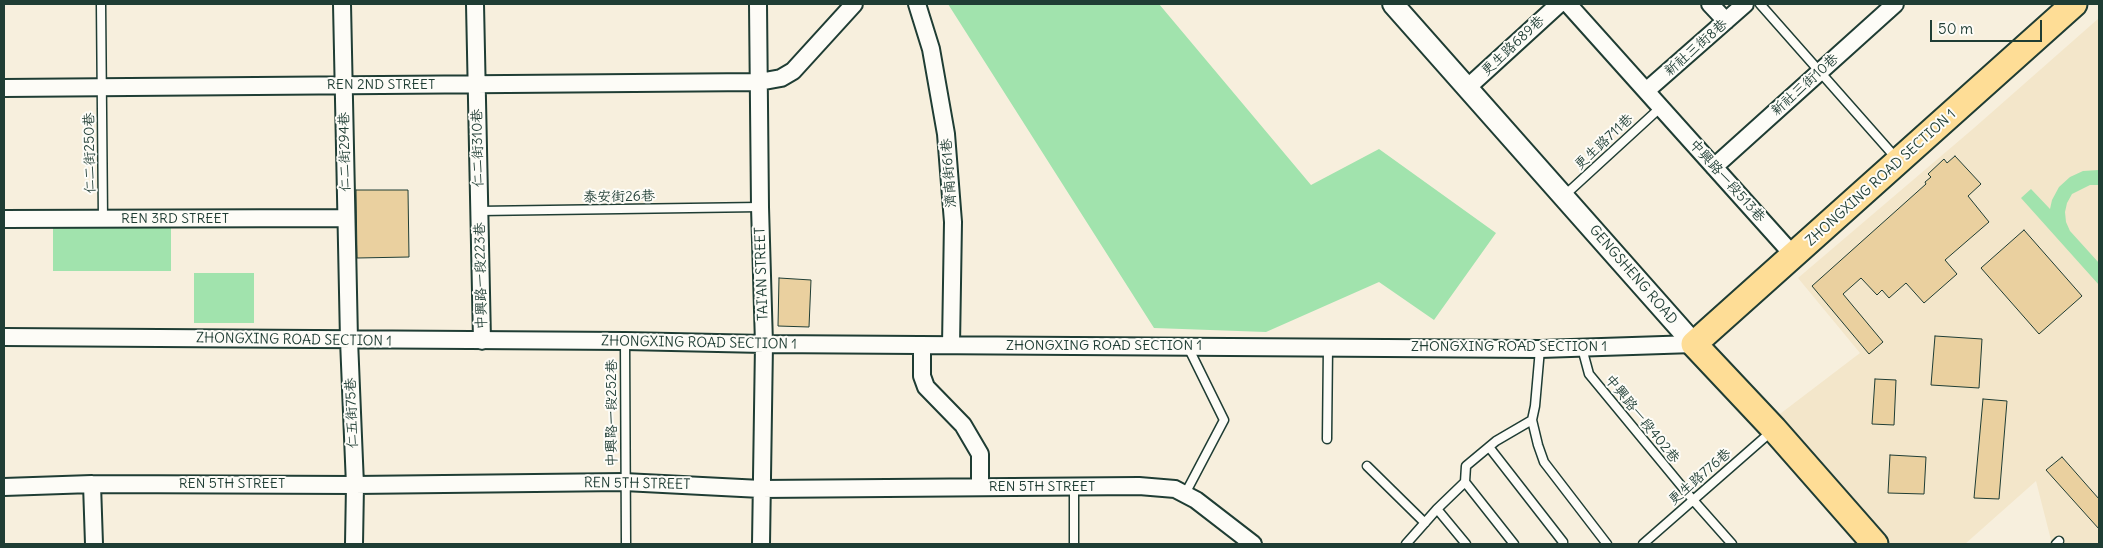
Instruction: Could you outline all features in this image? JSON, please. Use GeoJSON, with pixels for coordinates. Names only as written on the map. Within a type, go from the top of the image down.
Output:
{"type":"FeatureCollection","features":[{"type":"Feature","properties":{"kind":"main road","name":"ZHONGXING ROAD SECTION 1"},"geometry":{"type":"LineString","coordinates":[[1694,344],[2074,4]]}},
{"type":"Feature","properties":{"kind":"main road","name":"GENGSHENG ROAD"},"geometry":{"type":"LineString","coordinates":[[1694,344],[1774,430],[1875,544]]}},
{"type":"Feature","properties":{"kind":"street","name":"仁二街294巷"},"geometry":{"type":"LineString","coordinates":[[342,4],[348,340]]}},
{"type":"Feature","properties":{"kind":"street","name":"仁二街310巷"},"geometry":{"type":"LineString","coordinates":[[475,4],[479,211]]}},
{"type":"Feature","properties":{"kind":"street","name":"TAI'AN STREET"},"geometry":{"type":"LineString","coordinates":[[758,4],[760,207],[764,344],[761,544]]}},
{"type":"Feature","properties":{"kind":"street","name":"REN 2ND STREET"},"geometry":{"type":"LineString","coordinates":[[4,88],[759,82],[781,78],[793,70],[854,4]]}},
{"type":"Feature","properties":{"kind":"street","name":"濟南街61巷"},"geometry":{"type":"LineString","coordinates":[[917,4],[931,49],[946,134],[953,222],[951,345]]}},
{"type":"Feature","properties":{"kind":"street","name":"GENGSHENG ROAD"},"geometry":{"type":"LineString","coordinates":[[1393,4],[1694,344]]}},
{"type":"Feature","properties":{"kind":"street","name":"更生路689巷"},"geometry":{"type":"LineString","coordinates":[[1467,88],[1559,4]]}},
{"type":"Feature","properties":{"kind":"street","name":"中興路一段513巷"},"geometry":{"type":"LineString","coordinates":[[1568,4],[1794,256]]}},
{"type":"Feature","properties":{"kind":"street"},"geometry":{"type":"LineString","coordinates":[[1710,4],[1726,21]]}},
{"type":"Feature","properties":{"kind":"street","name":"新社三街8巷"},"geometry":{"type":"LineString","coordinates":[[1646,91],[1745,4]]}},
{"type":"Feature","properties":{"kind":"street","name":"新社三街10巷"},"geometry":{"type":"LineString","coordinates":[[1714,167],[1896,4]]}},
{"type":"Feature","properties":{"kind":"street","name":"中興路一段223巷"},"geometry":{"type":"LineString","coordinates":[[479,211],[482,341]]}},
{"type":"Feature","properties":{"kind":"street","name":"REN 3RD STREET"},"geometry":{"type":"LineString","coordinates":[[4,219],[346,218]]}},
{"type":"Feature","properties":{"kind":"street","name":"ZHONGXING ROAD SECTION 1"},"geometry":{"type":"LineString","coordinates":[[4,337],[1188,347],[1582,348],[1694,344]]}},
{"type":"Feature","properties":{"kind":"street","name":"仁五街75巷"},"geometry":{"type":"LineString","coordinates":[[348,340],[355,485],[354,544]]}},
{"type":"Feature","properties":{"kind":"street"},"geometry":{"type":"LineString","coordinates":[[922,345],[922,376],[926,386],[963,425],[980,454],[980,487]]}},
{"type":"Feature","properties":{"kind":"street","name":"REN 5TH STREET"},"geometry":{"type":"LineString","coordinates":[[4,487],[92,484],[355,485],[624,482],[761,489],[1139,486],[1175,489],[1185,494],[1196,500],[1252,544]]}},
{"type":"Feature","properties":{"kind":"street"},"geometry":{"type":"LineString","coordinates":[[92,484],[94,544]]}},
{"type":"Feature","properties":{"kind":"lane","name":"仁二街250巷"},"geometry":{"type":"LineString","coordinates":[[101,4],[103,219]]}},
{"type":"Feature","properties":{"kind":"lane"},"geometry":{"type":"LineString","coordinates":[[1760,4],[1899,161]]}},
{"type":"Feature","properties":{"kind":"lane","name":"更生路711巷"},"geometry":{"type":"LineString","coordinates":[[1564,196],[1661,107]]}},
{"type":"Feature","properties":{"kind":"lane","name":"泰安街26巷"},"geometry":{"type":"LineString","coordinates":[[479,211],[760,207]]}},
{"type":"Feature","properties":{"kind":"lane","name":"中興路一段252巷"},"geometry":{"type":"LineString","coordinates":[[625,341],[624,482],[626,544]]}},
{"type":"Feature","properties":{"kind":"lane"},"geometry":{"type":"LineString","coordinates":[[1185,494],[1224,420],[1188,347]]}},
{"type":"Feature","properties":{"kind":"lane"},"geometry":{"type":"LineString","coordinates":[[1327,439],[1328,347]]}},
{"type":"Feature","properties":{"kind":"lane"},"geometry":{"type":"LineString","coordinates":[[1540,348],[1532,420],[1538,445],[1544,462],[1607,544]]}},
{"type":"Feature","properties":{"kind":"lane","name":"中興路一段402巷"},"geometry":{"type":"LineString","coordinates":[[1582,348],[1589,374],[1693,500],[1732,544]]}},
{"type":"Feature","properties":{"kind":"lane"},"geometry":{"type":"LineString","coordinates":[[1514,544],[1465,482],[1466,466],[1489,447],[1532,420]]}},
{"type":"Feature","properties":{"kind":"lane","name":"更生路776巷"},"geometry":{"type":"LineString","coordinates":[[1643,544],[1774,430]]}},
{"type":"Feature","properties":{"kind":"lane"},"geometry":{"type":"LineString","coordinates":[[1489,447],[1563,542]]}},
{"type":"Feature","properties":{"kind":"lane"},"geometry":{"type":"LineString","coordinates":[[1367,466],[1425,523]]}},
{"type":"Feature","properties":{"kind":"lane"},"geometry":{"type":"LineString","coordinates":[[1406,544],[1437,509],[1465,482]]}},
{"type":"Feature","properties":{"kind":"lane"},"geometry":{"type":"LineString","coordinates":[[1074,487],[1074,544]]}},
{"type":"Feature","properties":{"kind":"lane"},"geometry":{"type":"LineString","coordinates":[[1437,509],[1466,544]]}},
{"type":"Feature","properties":{"kind":"shaded area"},"geometry":{"type":"Polygon","coordinates":[[[2099,18],[2099,544],[2052,544],[2036,481],[1965,544],[1884,544],[1772,420],[1860,353],[1798,278],[1974,128],[2099,18]]]}},
{"type":"Feature","properties":{"kind":"green space"},"geometry":{"type":"Polygon","coordinates":[[[948,4],[1159,4],[1311,185],[1379,149],[1496,233],[1434,320],[1379,282],[1266,332],[1154,328],[948,4]]]}},
{"type":"Feature","properties":{"kind":"green space"},"geometry":{"type":"Polygon","coordinates":[[[2099,170],[2099,185],[2090,185],[2072,194],[2065,212],[2066,222],[2070,231],[2099,263],[2099,285],[2021,198],[2031,189],[2050,209],[2052,200],[2059,187],[2070,177],[2083,171],[2099,170]]]}},
{"type":"Feature","properties":{"kind":"green space"},"geometry":{"type":"Polygon","coordinates":[[[53,224],[171,224],[171,271],[53,271],[53,224]]]}},
{"type":"Feature","properties":{"kind":"green space"},"geometry":{"type":"Polygon","coordinates":[[[194,273],[254,273],[254,323],[194,323],[194,273]]]}},
{"type":"Feature","properties":{"kind":"building"},"geometry":{"type":"Polygon","coordinates":[[[1955,156],[1981,184],[1968,196],[1989,222],[1945,260],[1957,274],[1924,303],[1906,283],[1889,298],[1882,290],[1877,295],[1861,278],[1843,294],[1883,342],[1869,354],[1812,286],[1926,184],[1925,182],[1931,177],[1928,174],[1944,159],[1947,163],[1955,156]]]}},
{"type":"Feature","properties":{"kind":"building"},"geometry":{"type":"Polygon","coordinates":[[[356,190],[408,190],[409,257],[357,258],[356,190]]]}},
{"type":"Feature","properties":{"kind":"building"},"geometry":{"type":"Polygon","coordinates":[[[2024,230],[2082,296],[2039,334],[1981,268],[2024,230]]]}},
{"type":"Feature","properties":{"kind":"building"},"geometry":{"type":"Polygon","coordinates":[[[779,278],[811,280],[809,327],[778,326],[779,278]]]}},
{"type":"Feature","properties":{"kind":"building"},"geometry":{"type":"Polygon","coordinates":[[[1935,336],[1982,339],[1979,388],[1931,385],[1935,336]]]}},
{"type":"Feature","properties":{"kind":"building"},"geometry":{"type":"Polygon","coordinates":[[[1875,379],[1896,380],[1894,425],[1872,424],[1875,379]]]}},
{"type":"Feature","properties":{"kind":"building"},"geometry":{"type":"Polygon","coordinates":[[[1983,399],[2007,401],[1999,499],[1974,498],[1983,399]]]}},
{"type":"Feature","properties":{"kind":"building"},"geometry":{"type":"Polygon","coordinates":[[[1890,455],[1926,457],[1924,494],[1888,493],[1890,455]]]}},
{"type":"Feature","properties":{"kind":"building"},"geometry":{"type":"Polygon","coordinates":[[[2062,457],[2099,499],[2099,529],[2046,470],[2062,457]]]}}]}
